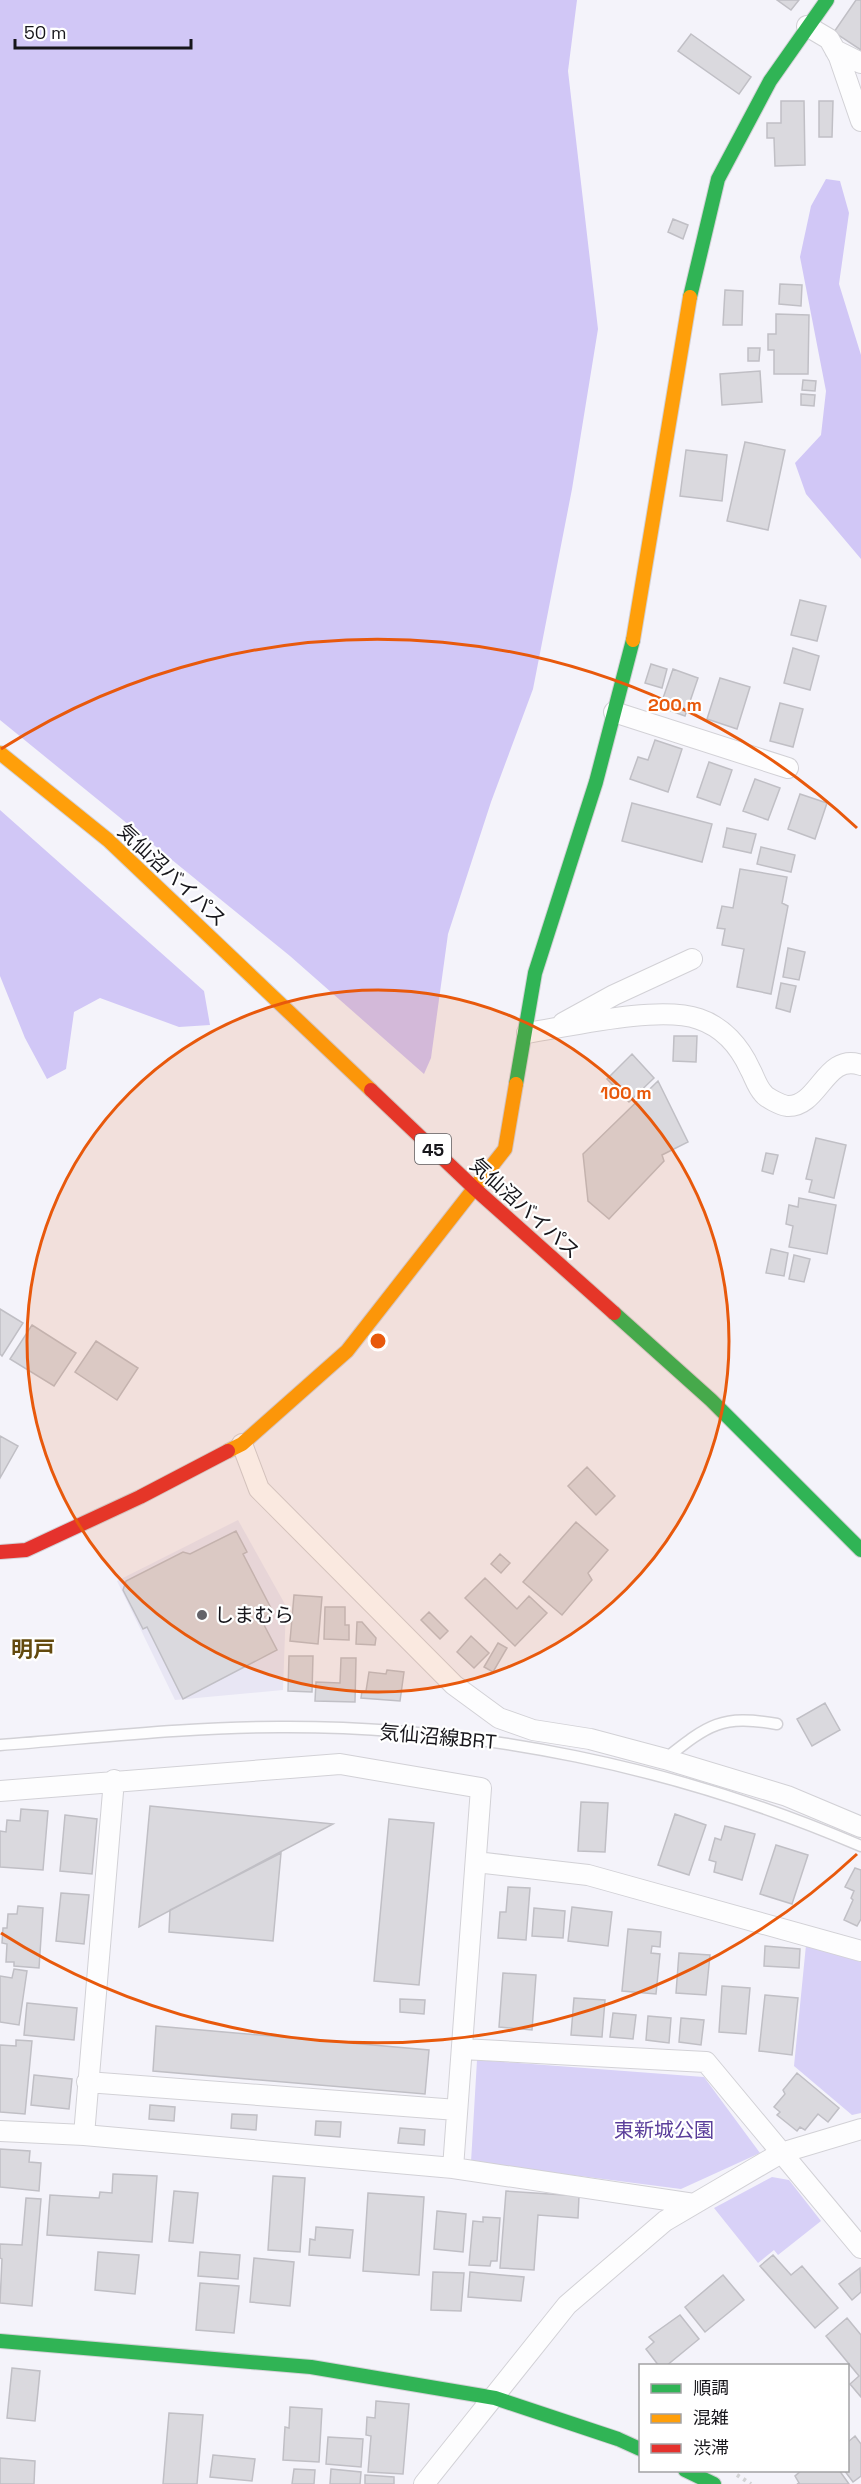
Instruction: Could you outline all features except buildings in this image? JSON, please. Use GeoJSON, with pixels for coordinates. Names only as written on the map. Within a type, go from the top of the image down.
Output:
{"type":"FeatureCollection","features":[{"type":"Feature","properties":{"kind":"main road"},"geometry":{"type":"LineString","coordinates":[[0,1552],[26,1550],[140,1497],[242,1444],[347,1351],[505,1149],[535,973],[596,782],[632,646],[686,314],[718,179],[770,81],[827,0]]}},
{"type":"Feature","properties":{"kind":"main road","name":"気仙沼バイパス"},"geometry":{"type":"LineString","coordinates":[[0,753],[108,840],[474,1188],[711,1400],[861,1550]]}},
{"type":"Feature","properties":{"kind":"main road"},"geometry":{"type":"LineString","coordinates":[[0,2341],[311,2367],[495,2398],[618,2439],[639,2449]]}},
{"type":"Feature","properties":{"kind":"main road"},"geometry":{"type":"LineString","coordinates":[[689,2472],[714,2484]]}},
{"type":"Feature","properties":{"kind":"street"},"geometry":{"type":"LineString","coordinates":[[807,26],[829,39],[861,121]]}},
{"type":"Feature","properties":{"kind":"street"},"geometry":{"type":"LineString","coordinates":[[835,50],[861,63]]}},
{"type":"Feature","properties":{"kind":"street"},"geometry":{"type":"LineString","coordinates":[[614,712],[788,768]]}},
{"type":"Feature","properties":{"kind":"street"},"geometry":{"type":"LineString","coordinates":[[552,1029],[614,995],[692,959]]}},
{"type":"Feature","properties":{"kind":"street"},"geometry":{"type":"LineString","coordinates":[[526,1032],[670,1012],[700,1019],[727,1034],[746,1059],[763,1094],[785,1106],[799,1104],[838,1065],[850,1061],[861,1065]]}},
{"type":"Feature","properties":{"kind":"street"},"geometry":{"type":"LineString","coordinates":[[242,1444],[259,1489],[316,1549],[474,1702],[499,1718],[533,1730],[590,1739],[665,1759],[787,1796],[861,1827]]}},
{"type":"Feature","properties":{"kind":"street"},"geometry":{"type":"LineString","coordinates":[[0,1791],[114,1780],[340,1764],[481,1788],[453,2168]]}},
{"type":"Feature","properties":{"kind":"street"},"geometry":{"type":"LineString","coordinates":[[84,2135],[114,1780]]}},
{"type":"Feature","properties":{"kind":"street"},"geometry":{"type":"LineString","coordinates":[[476,1862],[588,1875],[861,1951]]}},
{"type":"Feature","properties":{"kind":"street"},"geometry":{"type":"LineString","coordinates":[[462,2049],[706,2062],[861,2248]]}},
{"type":"Feature","properties":{"kind":"street"},"geometry":{"type":"LineString","coordinates":[[87,2082],[457,2110]]}},
{"type":"Feature","properties":{"kind":"street"},"geometry":{"type":"LineString","coordinates":[[424,2484],[567,2306],[665,2221],[782,2153],[861,2129]]}},
{"type":"Feature","properties":{"kind":"street"},"geometry":{"type":"LineString","coordinates":[[0,2131],[84,2135],[453,2168],[694,2204]]}},
{"type":"Feature","properties":{"kind":"lane"},"geometry":{"type":"LineString","coordinates":[[665,1759],[706,1727],[747,1718],[777,1724]]}},
{"type":"Feature","properties":{"kind":"lane","name":"気仙沼線BRT"},"geometry":{"type":"LineString","coordinates":[[0,1745],[153,1732],[280,1727],[403,1732],[464,1738],[529,1746],[632,1767],[752,1804],[861,1846]]}},
{"type":"Feature","properties":{"kind":"shaded area"},"geometry":{"type":"Polygon","coordinates":[[[0,0],[577,0],[568,71],[598,329],[572,489],[533,689],[491,802],[448,934],[431,1058],[424,1074],[290,956],[0,720],[0,0]]]}},
{"type":"Feature","properties":{"kind":"shaded area"},"geometry":{"type":"Polygon","coordinates":[[[826,179],[840,181],[849,213],[839,284],[861,355],[861,559],[806,494],[795,463],[821,435],[826,391],[800,257],[811,206],[826,179]]]}},
{"type":"Feature","properties":{"kind":"shaded area"},"geometry":{"type":"Polygon","coordinates":[[[0,810],[204,991],[210,1025],[179,1027],[100,998],[74,1012],[66,1069],[47,1079],[25,1038],[0,976],[0,810]]]}},
{"type":"Feature","properties":{"kind":"shaded area","name":"しまむら"},"geometry":{"type":"Polygon","coordinates":[[[238,1520],[286,1606],[283,1690],[175,1700],[117,1581],[238,1520]]]}},
{"type":"Feature","properties":{"kind":"green space"},"geometry":{"type":"Polygon","coordinates":[[[806,1945],[861,1962],[861,2113],[852,2115],[794,2066],[806,1945]]]}},
{"type":"Feature","properties":{"kind":"green space","name":"東新城公園"},"geometry":{"type":"Polygon","coordinates":[[[477,2060],[704,2077],[760,2153],[681,2189],[471,2162],[477,2060]]]}},
{"type":"Feature","properties":{"kind":"green space"},"geometry":{"type":"Polygon","coordinates":[[[772,2177],[789,2180],[821,2221],[778,2255],[774,2250],[758,2263],[714,2208],[772,2177]]]}},
{"type":"Feature","properties":{"kind":"traffic: fast"},"geometry":{"type":"LineString","coordinates":[[690,297],[718,179],[770,81],[827,0]]}},
{"type":"Feature","properties":{"kind":"traffic: fast"},"geometry":{"type":"LineString","coordinates":[[516,1084],[535,973],[596,782],[633,640]]}},
{"type":"Feature","properties":{"kind":"traffic: fast"},"geometry":{"type":"LineString","coordinates":[[614,1313],[711,1400],[861,1550]]}},
{"type":"Feature","properties":{"kind":"traffic: fast"},"geometry":{"type":"LineString","coordinates":[[0,2341],[311,2367],[495,2398],[618,2439],[639,2449]]}},
{"type":"Feature","properties":{"kind":"traffic: fast"},"geometry":{"type":"LineString","coordinates":[[689,2472],[714,2484]]}},
{"type":"Feature","properties":{"kind":"traffic: slow"},"geometry":{"type":"LineString","coordinates":[[633,640],[690,297]]}},
{"type":"Feature","properties":{"kind":"traffic: slow"},"geometry":{"type":"LineString","coordinates":[[0,753],[108,840],[371,1090]]}},
{"type":"Feature","properties":{"kind":"traffic: slow"},"geometry":{"type":"LineString","coordinates":[[228,1451],[242,1444],[347,1351],[505,1149],[516,1084]]}},
{"type":"Feature","properties":{"kind":"traffic: jam"},"geometry":{"type":"LineString","coordinates":[[371,1090],[474,1188],[614,1313]]}},
{"type":"Feature","properties":{"kind":"traffic: jam"},"geometry":{"type":"LineString","coordinates":[[0,1552],[26,1550],[140,1497],[228,1451]]}},
{"type":"Feature","properties":{"kind":"place","name":"しまむら"},"geometry":{"type":"Point","coordinates":[202,1615]}},
{"type":"Feature","properties":{"kind":"district","name":"明戸"},"geometry":{"type":"Point","coordinates":[33,1649]}}]}
